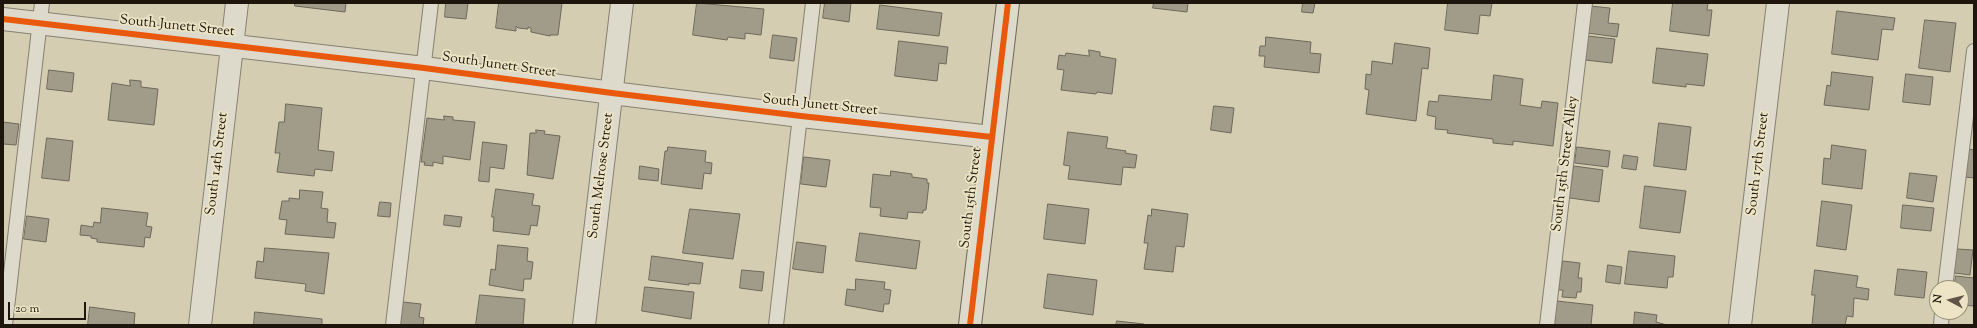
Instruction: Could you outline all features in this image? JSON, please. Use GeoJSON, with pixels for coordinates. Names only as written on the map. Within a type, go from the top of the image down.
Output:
{"type":"FeatureCollection","features":[{"type":"Feature","properties":{"kind":"street","name":"South 14th Street"},"geometry":{"type":"LineString","coordinates":[[200,325],[237,3]]}},
{"type":"Feature","properties":{"kind":"street","name":"South Melrose Street"},"geometry":{"type":"LineString","coordinates":[[584,325],[622,3]]}},
{"type":"Feature","properties":{"kind":"street","name":"South 15th Street"},"geometry":{"type":"LineString","coordinates":[[970,325],[1008,3]]}},
{"type":"Feature","properties":{"kind":"street","name":"South 17th Street"},"geometry":{"type":"LineString","coordinates":[[1740,325],[1778,3]]}},
{"type":"Feature","properties":{"kind":"street","name":"South Junett Street"},"geometry":{"type":"LineString","coordinates":[[3,19],[41,14],[232,45],[801,116],[992,137]]}},
{"type":"Feature","properties":{"kind":"lane"},"geometry":{"type":"LineString","coordinates":[[394,325],[431,3]]}},
{"type":"Feature","properties":{"kind":"lane"},"geometry":{"type":"LineString","coordinates":[[776,325],[813,3]]}},
{"type":"Feature","properties":{"kind":"lane","name":"South 15th Street Alley"},"geometry":{"type":"LineString","coordinates":[[1547,325],[1585,3]]}},
{"type":"Feature","properties":{"kind":"lane"},"geometry":{"type":"LineString","coordinates":[[5,325],[41,14]]}},
{"type":"Feature","properties":{"kind":"lane"},"geometry":{"type":"LineString","coordinates":[[1946,280],[1974,51]]}},
{"type":"Feature","properties":{"kind":"building"},"geometry":{"type":"Polygon","coordinates":[[[295,3],[346,3],[345,12],[295,6],[295,3]]]}},
{"type":"Feature","properties":{"kind":"building"},"geometry":{"type":"Polygon","coordinates":[[[446,3],[468,3],[466,19],[445,17],[446,3]]]}},
{"type":"Feature","properties":{"kind":"building"},"geometry":{"type":"Polygon","coordinates":[[[499,3],[562,3],[558,35],[550,36],[531,32],[531,28],[528,27],[528,29],[518,28],[516,26],[516,31],[496,28],[499,3]]]}},
{"type":"Feature","properties":{"kind":"building"},"geometry":{"type":"Polygon","coordinates":[[[697,3],[764,9],[761,35],[745,33],[745,39],[728,37],[727,40],[693,35],[697,3]]]}},
{"type":"Feature","properties":{"kind":"building"},"geometry":{"type":"Polygon","coordinates":[[[825,3],[851,3],[849,22],[823,18],[825,3]]]}},
{"type":"Feature","properties":{"kind":"building"},"geometry":{"type":"Polygon","coordinates":[[[1154,3],[1188,3],[1187,12],[1153,8],[1154,3]]]}},
{"type":"Feature","properties":{"kind":"building"},"geometry":{"type":"Polygon","coordinates":[[[1303,3],[1315,3],[1313,13],[1302,12],[1303,3]]]}},
{"type":"Feature","properties":{"kind":"building"},"geometry":{"type":"Polygon","coordinates":[[[1448,3],[1492,3],[1490,16],[1480,15],[1478,34],[1445,30],[1448,3]]]}},
{"type":"Feature","properties":{"kind":"building"},"geometry":{"type":"Polygon","coordinates":[[[1673,3],[1708,3],[1707,10],[1712,10],[1709,36],[1670,31],[1673,3]]]}},
{"type":"Feature","properties":{"kind":"building"},"geometry":{"type":"Polygon","coordinates":[[[880,5],[942,13],[939,36],[877,29],[880,5]]]}},
{"type":"Feature","properties":{"kind":"building"},"geometry":{"type":"Polygon","coordinates":[[[1590,6],[1610,8],[1608,23],[1619,24],[1617,37],[1587,33],[1590,6]]]}},
{"type":"Feature","properties":{"kind":"building"},"geometry":{"type":"Polygon","coordinates":[[[1837,11],[1895,18],[1893,30],[1882,29],[1878,60],[1832,54],[1837,11]]]}},
{"type":"Feature","properties":{"kind":"building"},"geometry":{"type":"Polygon","coordinates":[[[1925,20],[1956,23],[1950,72],[1919,68],[1925,20]]]}},
{"type":"Feature","properties":{"kind":"building"},"geometry":{"type":"Polygon","coordinates":[[[773,35],[797,38],[794,61],[770,58],[773,35]]]}},
{"type":"Feature","properties":{"kind":"building"},"geometry":{"type":"Polygon","coordinates":[[[1588,36],[1615,39],[1612,63],[1585,60],[1588,36]]]}},
{"type":"Feature","properties":{"kind":"building"},"geometry":{"type":"Polygon","coordinates":[[[1266,37],[1311,42],[1310,53],[1321,54],[1319,73],[1264,67],[1265,56],[1259,56],[1260,46],[1265,46],[1266,37]]]}},
{"type":"Feature","properties":{"kind":"building"},"geometry":{"type":"Polygon","coordinates":[[[899,41],[948,47],[946,64],[939,63],[937,81],[895,76],[899,41]]]}},
{"type":"Feature","properties":{"kind":"building"},"geometry":{"type":"Polygon","coordinates":[[[1395,43],[1430,48],[1428,69],[1422,68],[1416,121],[1366,114],[1369,90],[1365,89],[1366,74],[1371,75],[1372,61],[1392,64],[1395,43]]]}},
{"type":"Feature","properties":{"kind":"building"},"geometry":{"type":"Polygon","coordinates":[[[1657,48],[1708,54],[1704,86],[1686,84],[1686,87],[1653,83],[1657,48]]]}},
{"type":"Feature","properties":{"kind":"building"},"geometry":{"type":"Polygon","coordinates":[[[1089,50],[1100,52],[1100,56],[1116,59],[1112,94],[1097,92],[1096,94],[1061,90],[1064,70],[1057,69],[1059,55],[1065,56],[1066,53],[1089,56],[1089,50]]]}},
{"type":"Feature","properties":{"kind":"building"},"geometry":{"type":"Polygon","coordinates":[[[49,70],[74,73],[72,92],[47,89],[49,70]]]}},
{"type":"Feature","properties":{"kind":"building"},"geometry":{"type":"Polygon","coordinates":[[[1832,72],[1873,77],[1869,110],[1824,105],[1827,85],[1830,86],[1832,72]]]}},
{"type":"Feature","properties":{"kind":"building"},"geometry":{"type":"Polygon","coordinates":[[[1906,74],[1933,77],[1930,105],[1903,102],[1906,74]]]}},
{"type":"Feature","properties":{"kind":"building"},"geometry":{"type":"Polygon","coordinates":[[[1494,75],[1523,79],[1520,105],[1541,108],[1542,101],[1558,103],[1553,146],[1513,141],[1513,145],[1493,143],[1493,139],[1447,133],[1448,130],[1435,129],[1436,117],[1427,115],[1429,101],[1438,102],[1439,95],[1491,100],[1494,75]]]}},
{"type":"Feature","properties":{"kind":"building"},"geometry":{"type":"Polygon","coordinates":[[[130,80],[141,81],[141,87],[158,89],[154,125],[108,120],[112,83],[130,86],[130,80]]]}},
{"type":"Feature","properties":{"kind":"building"},"geometry":{"type":"Polygon","coordinates":[[[286,104],[322,108],[318,150],[334,152],[332,171],[315,169],[314,176],[277,172],[280,153],[275,153],[279,122],[284,122],[286,104]]]}},
{"type":"Feature","properties":{"kind":"building"},"geometry":{"type":"Polygon","coordinates":[[[1214,106],[1234,108],[1231,133],[1211,130],[1214,106]]]}},
{"type":"Feature","properties":{"kind":"building"},"geometry":{"type":"Polygon","coordinates":[[[444,116],[453,117],[453,120],[475,122],[470,160],[443,156],[443,164],[433,162],[433,166],[424,165],[425,162],[421,162],[427,118],[444,120],[444,116]]]}},
{"type":"Feature","properties":{"kind":"building"},"geometry":{"type":"Polygon","coordinates":[[[3,122],[19,124],[16,145],[3,144],[3,122]]]}},
{"type":"Feature","properties":{"kind":"building"},"geometry":{"type":"Polygon","coordinates":[[[1659,123],[1691,127],[1686,170],[1654,166],[1659,123]]]}},
{"type":"Feature","properties":{"kind":"building"},"geometry":{"type":"Polygon","coordinates":[[[536,130],[545,131],[544,134],[560,136],[553,179],[527,175],[530,133],[536,133],[536,130]]]}},
{"type":"Feature","properties":{"kind":"building"},"geometry":{"type":"Polygon","coordinates":[[[1068,132],[1108,137],[1106,148],[1126,151],[1125,153],[1137,155],[1135,168],[1123,167],[1121,185],[1068,179],[1070,166],[1064,165],[1068,132]]]}},
{"type":"Feature","properties":{"kind":"building"},"geometry":{"type":"Polygon","coordinates":[[[47,138],[73,141],[69,181],[42,178],[47,138]]]}},
{"type":"Feature","properties":{"kind":"building"},"geometry":{"type":"Polygon","coordinates":[[[483,142],[507,145],[504,169],[490,167],[489,182],[479,181],[483,142]]]}},
{"type":"Feature","properties":{"kind":"building"},"geometry":{"type":"Polygon","coordinates":[[[1832,145],[1866,150],[1862,189],[1822,184],[1824,158],[1830,159],[1832,145]]]}},
{"type":"Feature","properties":{"kind":"building"},"geometry":{"type":"Polygon","coordinates":[[[668,147],[706,151],[705,162],[712,163],[711,174],[704,173],[702,189],[661,184],[665,151],[667,151],[668,147]]]}},
{"type":"Feature","properties":{"kind":"building"},"geometry":{"type":"Polygon","coordinates":[[[1577,147],[1610,151],[1608,167],[1575,163],[1577,147]]]}},
{"type":"Feature","properties":{"kind":"building"},"geometry":{"type":"Polygon","coordinates":[[[1969,149],[1974,150],[1974,178],[1965,177],[1969,149]]]}},
{"type":"Feature","properties":{"kind":"building"},"geometry":{"type":"Polygon","coordinates":[[[1624,155],[1638,157],[1636,170],[1622,168],[1624,155]]]}},
{"type":"Feature","properties":{"kind":"building"},"geometry":{"type":"Polygon","coordinates":[[[804,157],[830,160],[826,187],[801,184],[804,157]]]}},
{"type":"Feature","properties":{"kind":"building"},"geometry":{"type":"Polygon","coordinates":[[[640,166],[659,169],[658,181],[639,179],[640,166]]]}},
{"type":"Feature","properties":{"kind":"building"},"geometry":{"type":"Polygon","coordinates":[[[1574,166],[1603,170],[1599,202],[1570,198],[1574,166]]]}},
{"type":"Feature","properties":{"kind":"building"},"geometry":{"type":"Polygon","coordinates":[[[891,171],[912,174],[912,177],[927,179],[927,183],[929,183],[926,210],[923,210],[923,213],[908,212],[907,219],[880,216],[881,208],[870,207],[873,174],[890,176],[891,171]]]}},
{"type":"Feature","properties":{"kind":"building"},"geometry":{"type":"Polygon","coordinates":[[[1910,173],[1937,176],[1933,202],[1907,198],[1910,173]]]}},
{"type":"Feature","properties":{"kind":"building"},"geometry":{"type":"Polygon","coordinates":[[[1645,186],[1686,191],[1680,233],[1640,228],[1645,186]]]}},
{"type":"Feature","properties":{"kind":"building"},"geometry":{"type":"Polygon","coordinates":[[[496,189],[534,194],[532,205],[540,206],[537,226],[531,225],[529,235],[493,231],[494,217],[492,217],[496,189]]]}},
{"type":"Feature","properties":{"kind":"building"},"geometry":{"type":"Polygon","coordinates":[[[300,190],[323,192],[321,208],[328,209],[327,222],[336,223],[334,238],[285,234],[287,220],[279,219],[282,201],[289,201],[289,198],[299,199],[300,190]]]}},
{"type":"Feature","properties":{"kind":"building"},"geometry":{"type":"Polygon","coordinates":[[[1822,201],[1852,205],[1846,250],[1817,246],[1822,201]]]}},
{"type":"Feature","properties":{"kind":"building"},"geometry":{"type":"Polygon","coordinates":[[[380,202],[391,203],[390,217],[378,216],[380,202]]]}},
{"type":"Feature","properties":{"kind":"building"},"geometry":{"type":"Polygon","coordinates":[[[1048,204],[1089,209],[1085,244],[1044,239],[1048,204]]]}},
{"type":"Feature","properties":{"kind":"building"},"geometry":{"type":"Polygon","coordinates":[[[1903,205],[1934,208],[1931,231],[1901,228],[1903,205]]]}},
{"type":"Feature","properties":{"kind":"building"},"geometry":{"type":"Polygon","coordinates":[[[102,208],[148,213],[146,226],[152,227],[150,238],[145,237],[144,247],[97,242],[97,239],[91,238],[91,236],[80,235],[81,225],[93,227],[94,222],[100,223],[102,208]]]}},
{"type":"Feature","properties":{"kind":"building"},"geometry":{"type":"Polygon","coordinates":[[[690,209],[740,214],[733,259],[683,253],[690,209]]]}},
{"type":"Feature","properties":{"kind":"building"},"geometry":{"type":"Polygon","coordinates":[[[1152,209],[1188,214],[1184,247],[1176,246],[1173,272],[1144,269],[1148,243],[1144,243],[1148,215],[1151,216],[1152,209]]]}},
{"type":"Feature","properties":{"kind":"building"},"geometry":{"type":"Polygon","coordinates":[[[445,215],[462,217],[460,227],[444,225],[445,215]]]}},
{"type":"Feature","properties":{"kind":"building"},"geometry":{"type":"Polygon","coordinates":[[[27,216],[49,219],[46,242],[24,239],[27,216]]]}},
{"type":"Feature","properties":{"kind":"building"},"geometry":{"type":"Polygon","coordinates":[[[860,233],[920,241],[916,269],[856,261],[860,233]]]}},
{"type":"Feature","properties":{"kind":"building"},"geometry":{"type":"Polygon","coordinates":[[[797,242],[826,246],[823,273],[793,269],[797,242]]]}},
{"type":"Feature","properties":{"kind":"building"},"geometry":{"type":"Polygon","coordinates":[[[498,245],[528,248],[527,261],[533,262],[531,279],[524,279],[523,291],[489,285],[491,269],[495,270],[498,245]]]}},
{"type":"Feature","properties":{"kind":"building"},"geometry":{"type":"Polygon","coordinates":[[[265,248],[329,253],[324,294],[305,291],[306,284],[255,278],[257,261],[263,262],[265,248]]]}},
{"type":"Feature","properties":{"kind":"building"},"geometry":{"type":"Polygon","coordinates":[[[1957,249],[1973,250],[1970,275],[1954,273],[1957,249]]]}},
{"type":"Feature","properties":{"kind":"building"},"geometry":{"type":"Polygon","coordinates":[[[1629,251],[1675,256],[1673,277],[1668,277],[1667,288],[1625,284],[1629,251]]]}},
{"type":"Feature","properties":{"kind":"building"},"geometry":{"type":"Polygon","coordinates":[[[652,256],[703,263],[700,284],[689,283],[689,285],[649,280],[652,256]]]}},
{"type":"Feature","properties":{"kind":"building"},"geometry":{"type":"Polygon","coordinates":[[[1563,261],[1580,263],[1578,278],[1582,278],[1581,292],[1577,292],[1576,298],[1562,297],[1563,290],[1559,290],[1563,261]]]}},
{"type":"Feature","properties":{"kind":"building"},"geometry":{"type":"Polygon","coordinates":[[[1608,265],[1622,267],[1620,284],[1606,282],[1608,265]]]}},
{"type":"Feature","properties":{"kind":"building"},"geometry":{"type":"Polygon","coordinates":[[[1898,269],[1927,272],[1924,298],[1895,295],[1898,269]]]}},
{"type":"Feature","properties":{"kind":"building"},"geometry":{"type":"Polygon","coordinates":[[[742,270],[764,272],[762,291],[740,288],[742,270]]]}},
{"type":"Feature","properties":{"kind":"building"},"geometry":{"type":"Polygon","coordinates":[[[1815,270],[1858,276],[1856,287],[1869,289],[1868,300],[1854,298],[1853,317],[1847,316],[1845,325],[1812,325],[1815,295],[1812,295],[1815,270]]]}},
{"type":"Feature","properties":{"kind":"building"},"geometry":{"type":"Polygon","coordinates":[[[1048,274],[1097,280],[1093,315],[1044,308],[1048,274]]]}},
{"type":"Feature","properties":{"kind":"building"},"geometry":{"type":"Polygon","coordinates":[[[1956,276],[1974,278],[1974,306],[1969,306],[1969,280],[1955,280],[1956,276]]]}},
{"type":"Feature","properties":{"kind":"building"},"geometry":{"type":"Polygon","coordinates":[[[856,279],[885,282],[884,289],[891,290],[889,304],[884,304],[883,312],[845,305],[847,289],[855,290],[856,279]]]}},
{"type":"Feature","properties":{"kind":"building"},"geometry":{"type":"Polygon","coordinates":[[[645,287],[694,292],[691,319],[642,311],[645,287]]]}},
{"type":"Feature","properties":{"kind":"building"},"geometry":{"type":"Polygon","coordinates":[[[480,295],[525,299],[523,325],[476,325],[480,295]]]}},
{"type":"Feature","properties":{"kind":"building"},"geometry":{"type":"Polygon","coordinates":[[[1557,301],[1593,305],[1591,325],[1555,325],[1557,301]]]}},
{"type":"Feature","properties":{"kind":"building"},"geometry":{"type":"Polygon","coordinates":[[[403,302],[421,304],[419,317],[424,318],[423,325],[401,325],[403,302]]]}},
{"type":"Feature","properties":{"kind":"building"},"geometry":{"type":"Polygon","coordinates":[[[90,307],[135,313],[134,325],[88,325],[90,307]]]}},
{"type":"Feature","properties":{"kind":"building"},"geometry":{"type":"Polygon","coordinates":[[[255,312],[322,319],[322,325],[254,325],[255,312]]]}},
{"type":"Feature","properties":{"kind":"building"},"geometry":{"type":"Polygon","coordinates":[[[1635,312],[1657,315],[1656,322],[1667,325],[1634,325],[1635,312]]]}},
{"type":"Feature","properties":{"kind":"building"},"geometry":{"type":"Polygon","coordinates":[[[1117,321],[1144,324],[1144,325],[1116,325],[1117,321]]]}},
{"type":"Feature","properties":{"kind":"cycle path"},"geometry":{"type":"LineString","coordinates":[[970,325],[1008,3]]}},
{"type":"Feature","properties":{"kind":"cycle path"},"geometry":{"type":"LineString","coordinates":[[3,19],[424,68],[801,116],[992,137]]}}]}
